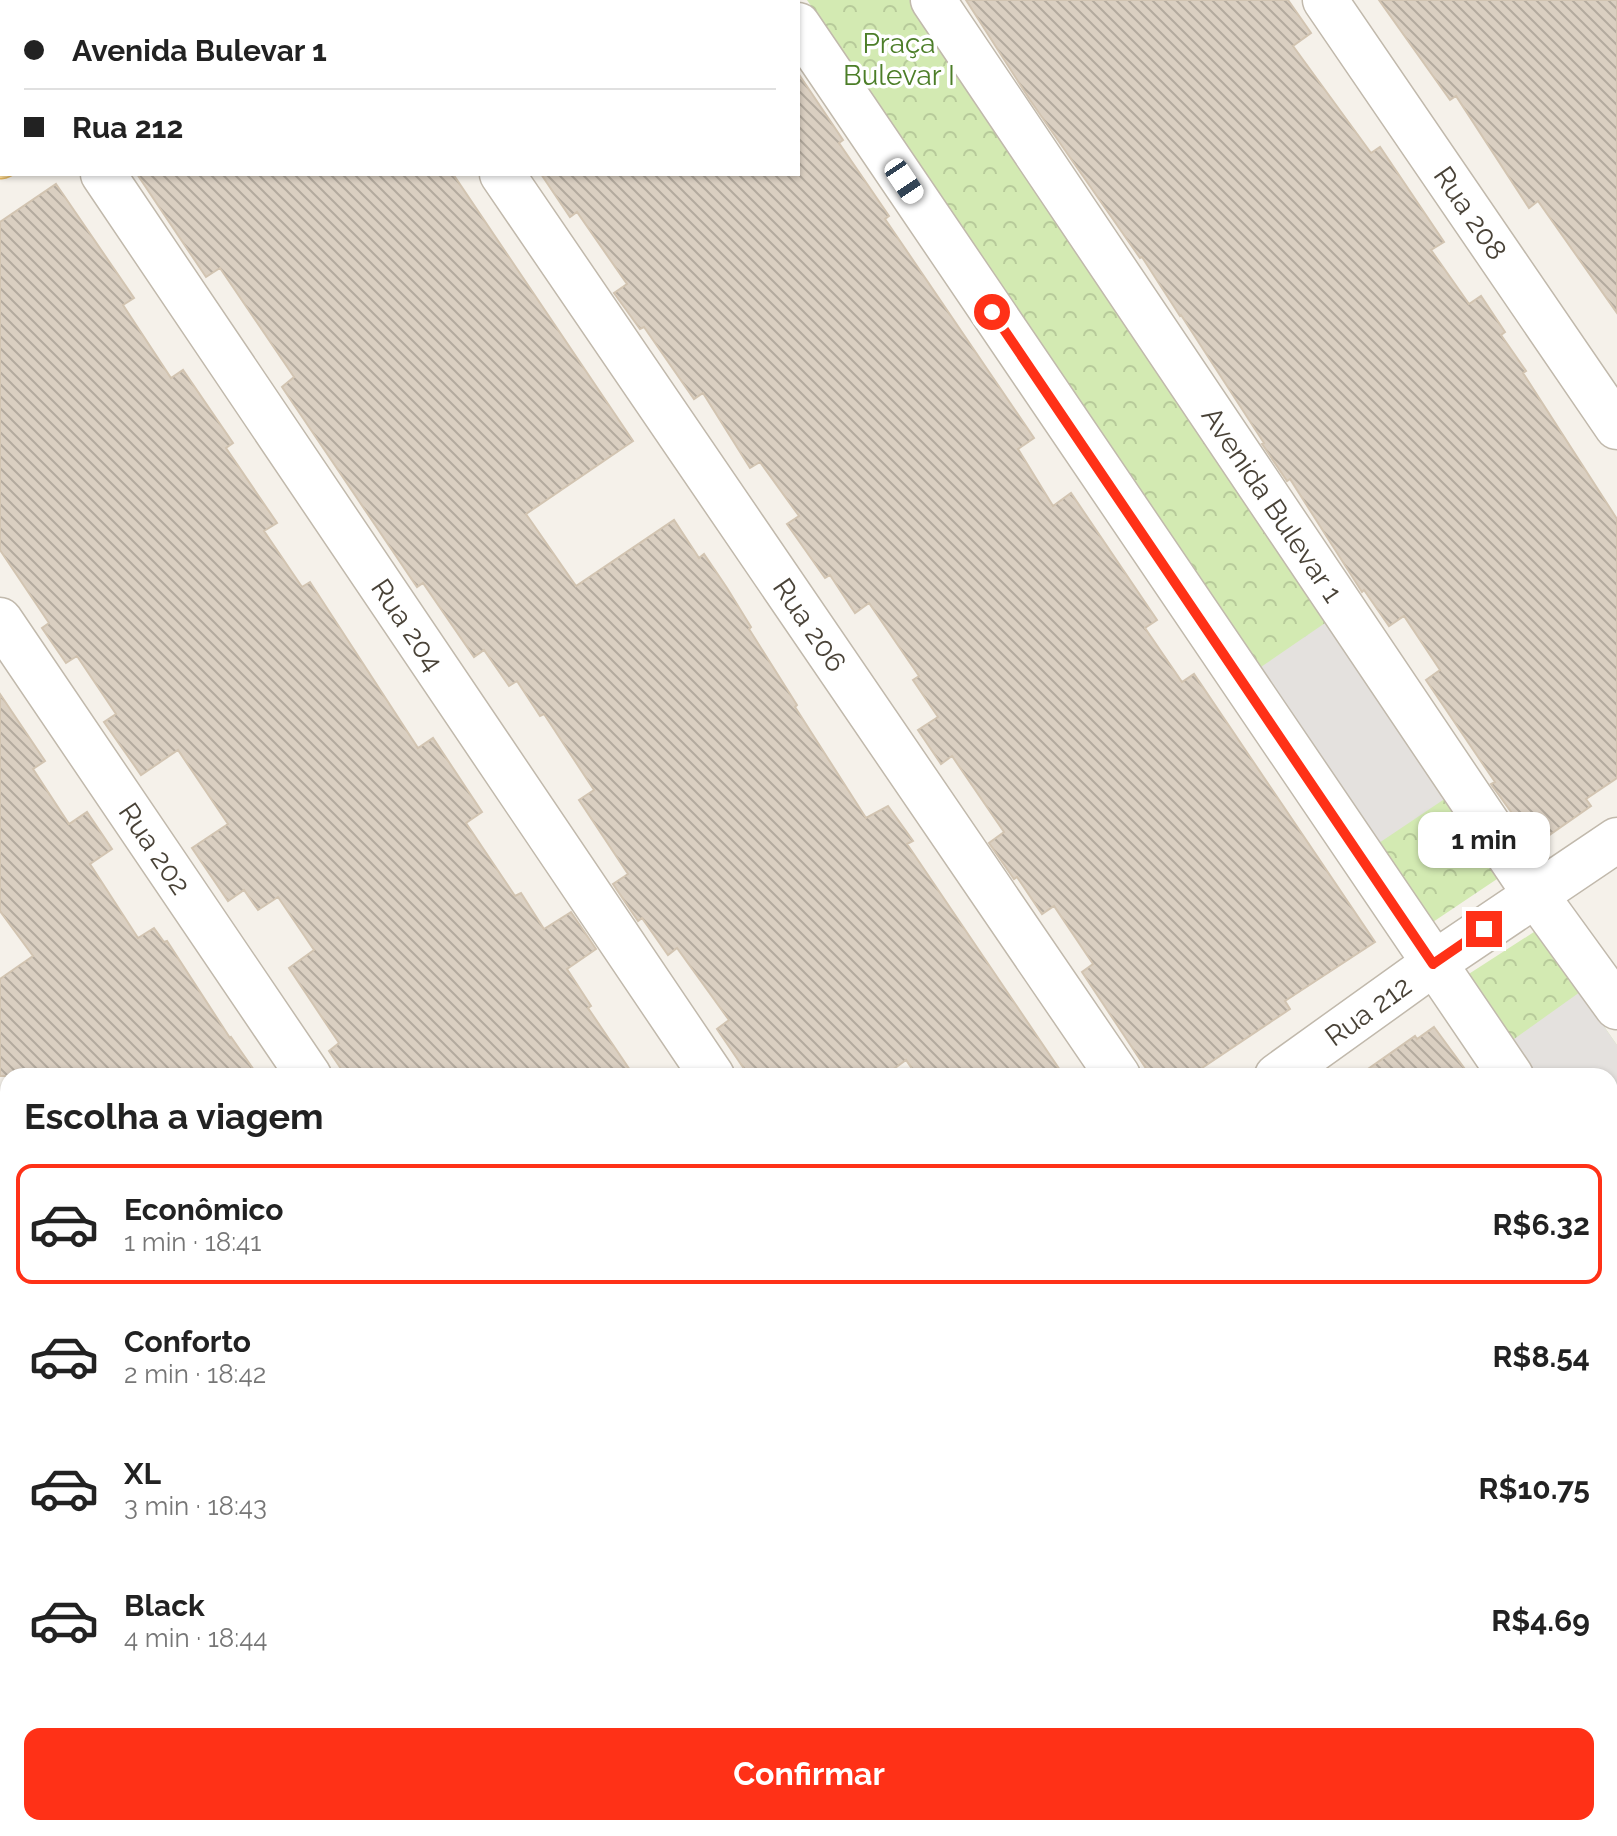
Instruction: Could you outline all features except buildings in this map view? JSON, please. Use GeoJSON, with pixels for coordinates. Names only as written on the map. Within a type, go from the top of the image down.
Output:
{"type":"FeatureCollection","features":[{"type":"Feature","properties":{"kind":"street","name":"Avenida Bulevar 1"},"geometry":{"type":"LineString","coordinates":[[933,0],[1535,894],[1617,1007]]}},
{"type":"Feature","properties":{"kind":"street","name":"Rua 208"},"geometry":{"type":"LineString","coordinates":[[1325,0],[1617,427]]}},
{"type":"Feature","properties":{"kind":"street"},"geometry":{"type":"LineString","coordinates":[[800,28],[1505,1068]]}},
{"type":"Feature","properties":{"kind":"street","name":"Rua 204"},"geometry":{"type":"LineString","coordinates":[[104,176],[707,1068]]}},
{"type":"Feature","properties":{"kind":"street","name":"Rua 206"},"geometry":{"type":"LineString","coordinates":[[503,176],[1113,1068]]}},
{"type":"Feature","properties":{"kind":"street","name":"Rua 202"},"geometry":{"type":"LineString","coordinates":[[0,620],[304,1068]]}},
{"type":"Feature","properties":{"kind":"street","name":"Rua 212"},"geometry":{"type":"LineString","coordinates":[[1288,1068],[1433,964],[1617,840]]}},
{"type":"Feature","properties":{"kind":"green space","name":"Praça Bulevar I"},"geometry":{"type":"Polygon","coordinates":[[[807,0],[910,0],[1500,877],[1430,924],[807,0]]]}},
{"type":"Feature","properties":{"kind":"green space"},"geometry":{"type":"Polygon","coordinates":[[[1537,930],[1617,1045],[1617,1068],[1523,1068],[1461,979],[1537,930]]]}},
{"type":"Feature","properties":{"kind":"shaded area"},"geometry":{"type":"Polygon","coordinates":[[[1328,621],[1446,798],[1376,845],[1258,669],[1328,621]]]}},
{"type":"Feature","properties":{"kind":"shaded area"},"geometry":{"type":"Polygon","coordinates":[[[1580,992],[1617,1045],[1617,1068],[1524,1068],[1507,1044],[1580,992]]]}},
{"type":"Feature","properties":{"kind":"route"},"geometry":{"type":"LineString","coordinates":[[992,312],[1433,964],[1484,929]]}}]}
